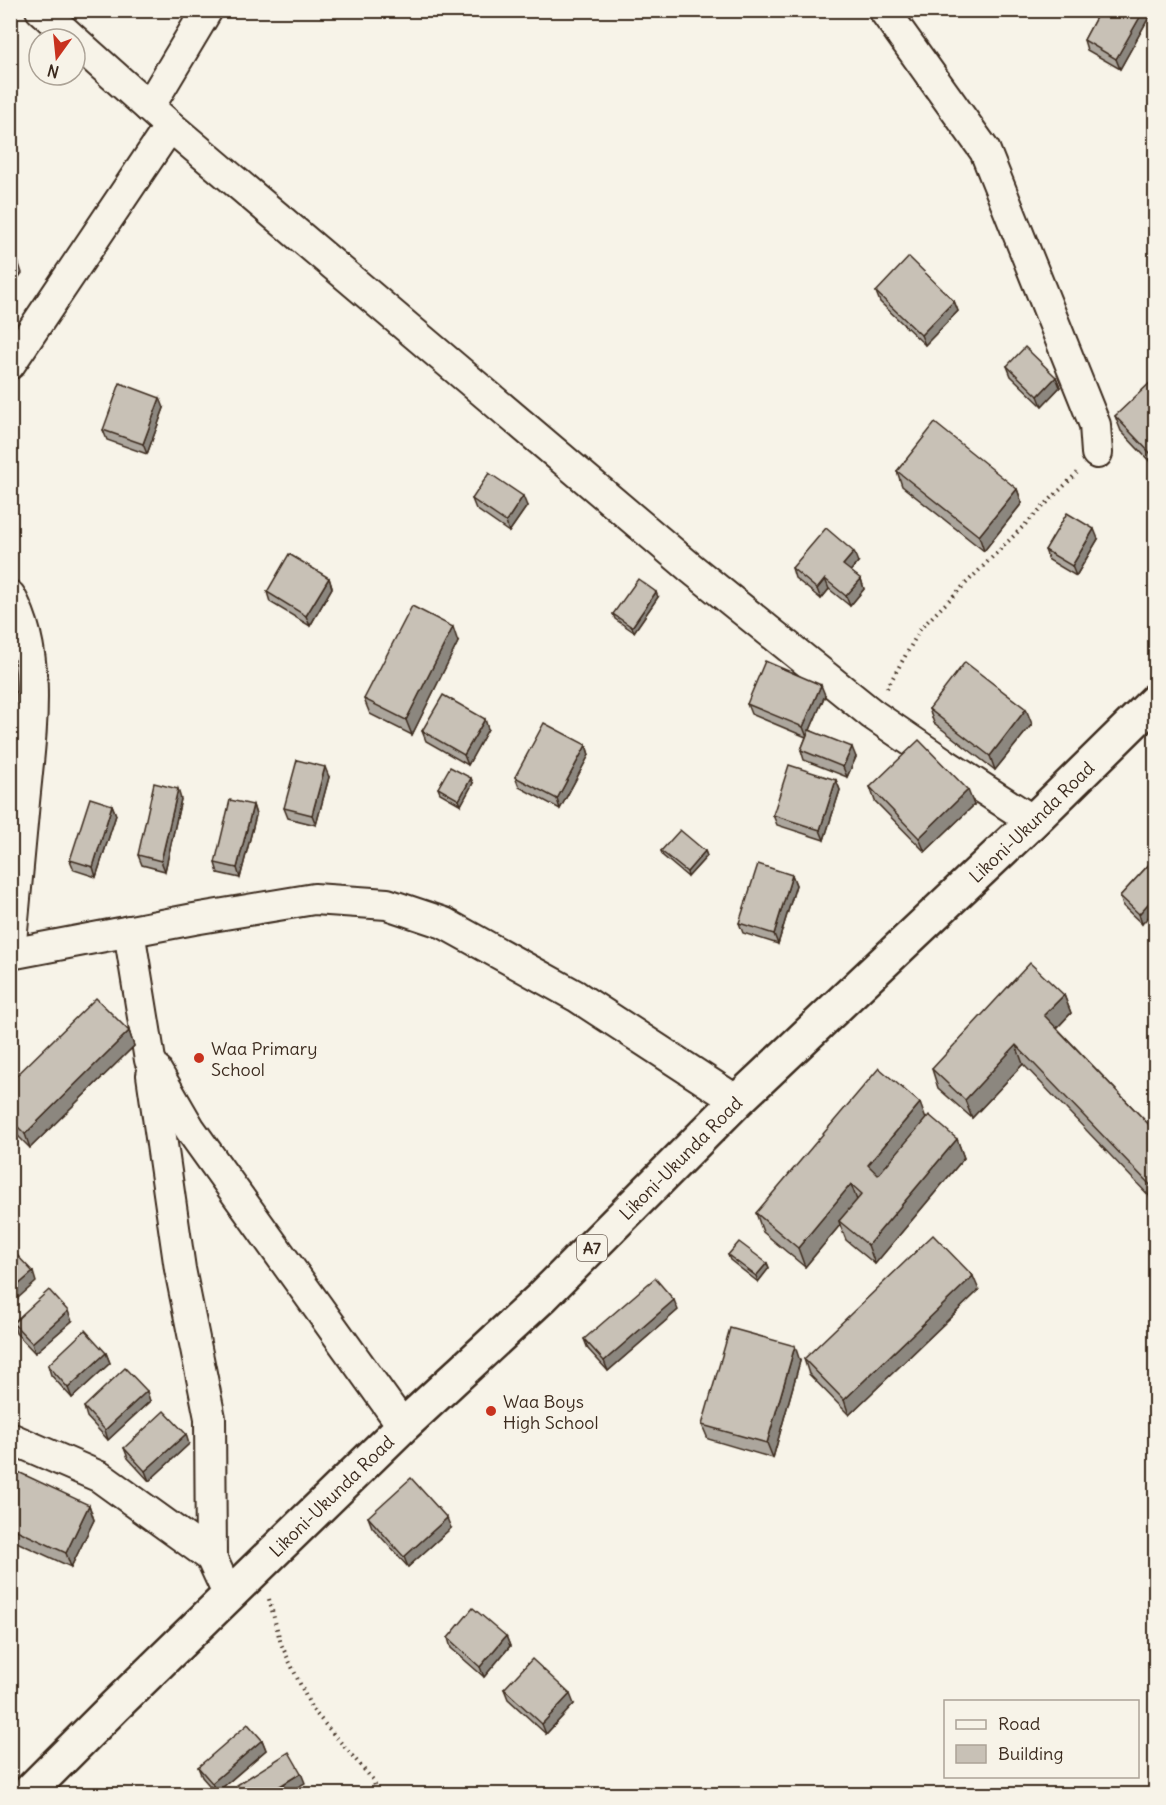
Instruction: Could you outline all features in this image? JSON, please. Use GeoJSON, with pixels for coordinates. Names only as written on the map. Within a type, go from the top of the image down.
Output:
{"type":"FeatureCollection","features":[{"type":"Feature","properties":{"kind":"highway","name":"Likoni-Ukunda Road"},"geometry":{"type":"LineString","coordinates":[[27,1794],[403,1426],[542,1297],[737,1101],[1033,821],[1155,700]]}},
{"type":"Feature","properties":{"kind":"street"},"geometry":{"type":"LineString","coordinates":[[40,10],[59,27]]}},
{"type":"Feature","properties":{"kind":"street"},"geometry":{"type":"LineString","coordinates":[[10,364],[160,116],[207,10]]}},
{"type":"Feature","properties":{"kind":"street"},"geometry":{"type":"LineString","coordinates":[[884,10],[985,151],[1095,425],[1097,453]]}},
{"type":"Feature","properties":{"kind":"street"},"geometry":{"type":"LineString","coordinates":[[87,51],[692,569],[872,714],[1033,821]]}},
{"type":"Feature","properties":{"kind":"street"},"geometry":{"type":"LineString","coordinates":[[10,596],[19,611],[28,648],[33,703],[10,953],[314,899],[387,904],[444,923],[576,996],[737,1101]]}},
{"type":"Feature","properties":{"kind":"street"},"geometry":{"type":"LineString","coordinates":[[129,931],[180,1269],[210,1418],[211,1557],[229,1596]]}},
{"type":"Feature","properties":{"kind":"street"},"geometry":{"type":"LineString","coordinates":[[150,1060],[190,1129],[403,1426]]}},
{"type":"Feature","properties":{"kind":"street"},"geometry":{"type":"LineString","coordinates":[[10,1438],[100,1477],[211,1557]]}},
{"type":"Feature","properties":{"kind":"path"},"geometry":{"type":"LineString","coordinates":[[872,714],[921,628],[1097,453]]}},
{"type":"Feature","properties":{"kind":"path"},"geometry":{"type":"LineString","coordinates":[[260,1566],[281,1644],[312,1709],[373,1780],[378,1794]]}},
{"type":"Feature","properties":{"kind":"building"},"geometry":{"type":"Polygon","coordinates":[[[1100,10],[1144,10],[1116,59],[1084,40],[1100,10]]]}},
{"type":"Feature","properties":{"kind":"building"},"geometry":{"type":"Polygon","coordinates":[[[10,255],[17,258],[10,267],[10,255]]]}},
{"type":"Feature","properties":{"kind":"building"},"geometry":{"type":"Polygon","coordinates":[[[909,257],[954,301],[921,335],[876,292],[909,257]]]}},
{"type":"Feature","properties":{"kind":"building"},"geometry":{"type":"Polygon","coordinates":[[[1025,347],[1056,377],[1038,396],[1007,366],[1025,347]]]}},
{"type":"Feature","properties":{"kind":"building"},"geometry":{"type":"Polygon","coordinates":[[[1153,380],[1155,383],[1155,458],[1115,416],[1153,380]]]}},
{"type":"Feature","properties":{"kind":"building"},"geometry":{"type":"Polygon","coordinates":[[[120,383],[160,398],[143,444],[103,430],[120,383]]]}},
{"type":"Feature","properties":{"kind":"building"},"geometry":{"type":"Polygon","coordinates":[[[935,423],[1017,489],[979,536],[897,471],[935,423]]]}},
{"type":"Feature","properties":{"kind":"building"},"geometry":{"type":"Polygon","coordinates":[[[489,473],[523,496],[506,522],[472,499],[489,473]]]}},
{"type":"Feature","properties":{"kind":"building"},"geometry":{"type":"Polygon","coordinates":[[[1067,513],[1094,529],[1072,566],[1045,550],[1067,513]]]}},
{"type":"Feature","properties":{"kind":"building"},"geometry":{"type":"Polygon","coordinates":[[[826,528],[854,552],[843,565],[861,579],[846,596],[825,579],[817,589],[792,568],[826,528]]]}},
{"type":"Feature","properties":{"kind":"building"},"geometry":{"type":"Polygon","coordinates":[[[289,554],[329,578],[306,616],[267,592],[289,554]]]}},
{"type":"Feature","properties":{"kind":"building"},"geometry":{"type":"Polygon","coordinates":[[[638,579],[656,592],[632,627],[613,614],[638,579]]]}},
{"type":"Feature","properties":{"kind":"building"},"geometry":{"type":"Polygon","coordinates":[[[412,606],[453,627],[406,720],[364,699],[412,606]]]}},
{"type":"Feature","properties":{"kind":"building"},"geometry":{"type":"Polygon","coordinates":[[[765,661],[821,685],[803,727],[747,704],[765,661]]]}},
{"type":"Feature","properties":{"kind":"building"},"geometry":{"type":"Polygon","coordinates":[[[965,662],[1026,709],[990,756],[929,709],[965,662]]]}},
{"type":"Feature","properties":{"kind":"building"},"geometry":{"type":"Polygon","coordinates":[[[443,695],[485,719],[464,755],[422,731],[443,695]]]}},
{"type":"Feature","properties":{"kind":"building"},"geometry":{"type":"Polygon","coordinates":[[[544,723],[586,745],[557,799],[515,777],[544,723]]]}},
{"type":"Feature","properties":{"kind":"building"},"geometry":{"type":"Polygon","coordinates":[[[809,730],[852,747],[843,767],[801,750],[809,730]]]}},
{"type":"Feature","properties":{"kind":"building"},"geometry":{"type":"Polygon","coordinates":[[[919,740],[968,790],[919,838],[870,787],[919,740]]]}},
{"type":"Feature","properties":{"kind":"building"},"geometry":{"type":"Polygon","coordinates":[[[297,760],[325,767],[312,815],[284,808],[297,760]]]}},
{"type":"Feature","properties":{"kind":"building"},"geometry":{"type":"Polygon","coordinates":[[[789,765],[836,780],[820,830],[773,815],[789,765]]]}},
{"type":"Feature","properties":{"kind":"building"},"geometry":{"type":"Polygon","coordinates":[[[450,767],[471,778],[459,800],[438,788],[450,767]]]}},
{"type":"Feature","properties":{"kind":"building"},"geometry":{"type":"Polygon","coordinates":[[[154,783],[178,789],[161,861],[138,855],[154,783]]]}},
{"type":"Feature","properties":{"kind":"building"},"geometry":{"type":"Polygon","coordinates":[[[90,798],[112,805],[93,867],[70,860],[90,798]]]}},
{"type":"Feature","properties":{"kind":"building"},"geometry":{"type":"Polygon","coordinates":[[[230,800],[253,805],[237,868],[215,863],[230,800]]]}},
{"type":"Feature","properties":{"kind":"building"},"geometry":{"type":"Polygon","coordinates":[[[680,830],[705,851],[687,872],[661,851],[680,830]]]}},
{"type":"Feature","properties":{"kind":"building"},"geometry":{"type":"Polygon","coordinates":[[[1155,858],[1155,896],[1139,914],[1120,896],[1155,858]]]}},
{"type":"Feature","properties":{"kind":"building"},"geometry":{"type":"Polygon","coordinates":[[[758,864],[792,875],[774,934],[739,923],[758,864]]]}},
{"type":"Feature","properties":{"kind":"building"},"geometry":{"type":"Polygon","coordinates":[[[1030,963],[1064,995],[1044,1015],[1155,1131],[1154,1189],[1016,1045],[965,1100],[932,1069],[1030,963]]]}},
{"type":"Feature","properties":{"kind":"building"},"geometry":{"type":"Polygon","coordinates":[[[96,998],[129,1031],[25,1134],[10,1119],[10,1082],[96,998]]]}},
{"type":"Feature","properties":{"kind":"building"},"geometry":{"type":"Polygon","coordinates":[[[879,1068],[920,1103],[868,1165],[878,1175],[929,1115],[957,1139],[868,1245],[839,1221],[862,1194],[851,1184],[798,1248],[756,1213],[879,1068]]]}},
{"type":"Feature","properties":{"kind":"building"},"geometry":{"type":"Polygon","coordinates":[[[933,1235],[973,1276],[844,1400],[804,1359],[933,1235]]]}},
{"type":"Feature","properties":{"kind":"building"},"geometry":{"type":"Polygon","coordinates":[[[739,1242],[767,1263],[756,1276],[728,1255],[739,1242]]]}},
{"type":"Feature","properties":{"kind":"building"},"geometry":{"type":"Polygon","coordinates":[[[14,1252],[33,1272],[10,1292],[10,1256],[14,1252]]]}},
{"type":"Feature","properties":{"kind":"building"},"geometry":{"type":"Polygon","coordinates":[[[655,1278],[674,1300],[604,1361],[584,1339],[655,1278]]]}},
{"type":"Feature","properties":{"kind":"building"},"geometry":{"type":"Polygon","coordinates":[[[49,1290],[68,1311],[32,1343],[13,1323],[49,1290]]]}},
{"type":"Feature","properties":{"kind":"building"},"geometry":{"type":"Polygon","coordinates":[[[730,1328],[795,1346],[767,1443],[702,1425],[730,1328]]]}},
{"type":"Feature","properties":{"kind":"building"},"geometry":{"type":"Polygon","coordinates":[[[85,1330],[106,1353],[68,1388],[48,1365],[85,1330]]]}},
{"type":"Feature","properties":{"kind":"building"},"geometry":{"type":"Polygon","coordinates":[[[125,1368],[147,1391],[105,1430],[84,1407],[125,1368]]]}},
{"type":"Feature","properties":{"kind":"building"},"geometry":{"type":"Polygon","coordinates":[[[164,1411],[186,1434],[145,1471],[124,1448],[164,1411]]]}},
{"type":"Feature","properties":{"kind":"building"},"geometry":{"type":"Polygon","coordinates":[[[14,1470],[89,1505],[66,1553],[10,1527],[10,1478],[14,1470]]]}},
{"type":"Feature","properties":{"kind":"building"},"geometry":{"type":"Polygon","coordinates":[[[411,1478],[447,1518],[404,1557],[368,1517],[411,1478]]]}},
{"type":"Feature","properties":{"kind":"building"},"geometry":{"type":"Polygon","coordinates":[[[473,1608],[506,1636],[480,1667],[448,1638],[473,1608]]]}},
{"type":"Feature","properties":{"kind":"building"},"geometry":{"type":"Polygon","coordinates":[[[532,1659],[570,1694],[542,1724],[504,1689],[532,1659]]]}},
{"type":"Feature","properties":{"kind":"building"},"geometry":{"type":"Polygon","coordinates":[[[248,1724],[262,1740],[212,1783],[198,1767],[248,1724]]]}},
{"type":"Feature","properties":{"kind":"building"},"geometry":{"type":"Polygon","coordinates":[[[289,1752],[301,1773],[267,1794],[244,1794],[237,1785],[289,1752]]]}},
{"type":"Feature","properties":{"kind":"place","name":"Waa Primary School"},"geometry":{"type":"Point","coordinates":[199,1058]}},
{"type":"Feature","properties":{"kind":"place","name":"Waa Boys High School"},"geometry":{"type":"Point","coordinates":[491,1411]}}]}
